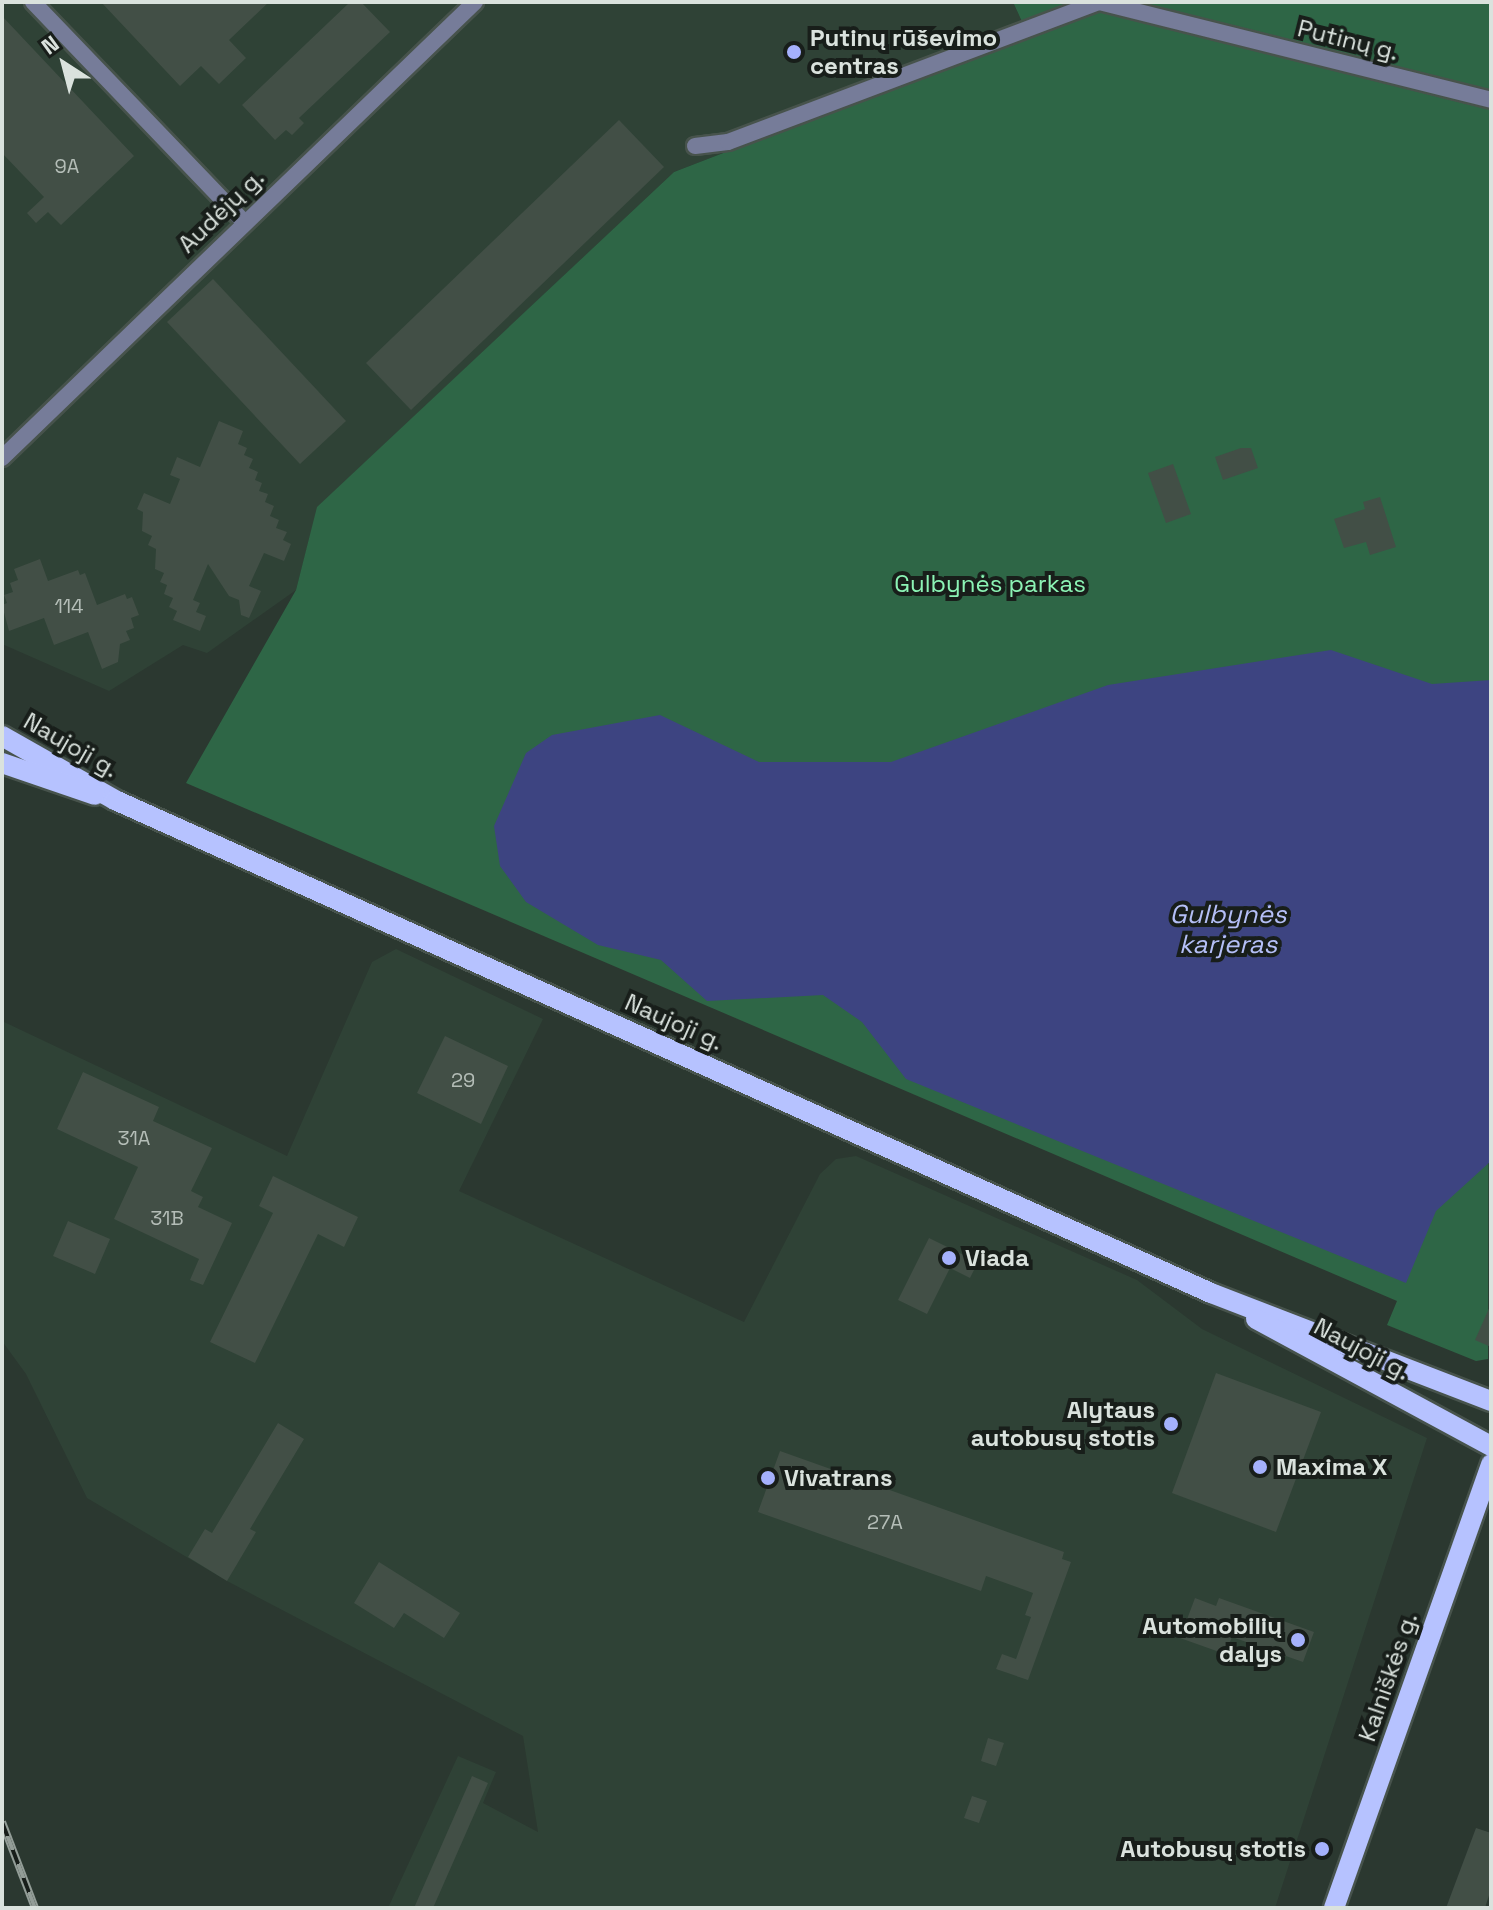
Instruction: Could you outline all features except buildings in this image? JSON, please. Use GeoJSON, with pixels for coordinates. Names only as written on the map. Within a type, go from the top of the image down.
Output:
{"type":"FeatureCollection","features":[{"type":"Feature","properties":{"kind":"main road","name":"Naujoji g."},"geometry":{"type":"LineString","coordinates":[[2,736],[115,800],[1211,1293],[1491,1401]]}},
{"type":"Feature","properties":{"kind":"main road","name":"Naujoji g."},"geometry":{"type":"LineString","coordinates":[[2,763],[115,800]]}},
{"type":"Feature","properties":{"kind":"main road","name":"Naujoji g."},"geometry":{"type":"LineString","coordinates":[[1211,1293],[1337,1368],[1491,1446]]}},
{"type":"Feature","properties":{"kind":"main road","name":"Kalniškės g."},"geometry":{"type":"LineString","coordinates":[[1334,1908],[1491,1464]]}},
{"type":"Feature","properties":{"kind":"street"},"geometry":{"type":"LineString","coordinates":[[33,2],[244,222]]}},
{"type":"Feature","properties":{"kind":"street","name":"Audėjų g."},"geometry":{"type":"LineString","coordinates":[[2,458],[475,2]]}},
{"type":"Feature","properties":{"kind":"street","name":"Putinų g."},"geometry":{"type":"LineString","coordinates":[[695,146],[728,142],[1099,2],[1491,100]]}},
{"type":"Feature","properties":{"kind":"shaded area"},"geometry":{"type":"Polygon","coordinates":[[[2,2],[1013,2],[1028,35],[674,172],[318,507],[296,590],[207,653],[183,645],[109,691],[2,644],[2,2]]]}},
{"type":"Feature","properties":{"kind":"shaded area"},"geometry":{"type":"Polygon","coordinates":[[[396,949],[543,1019],[459,1191],[744,1322],[820,1174],[836,1159],[856,1156],[1137,1280],[1202,1329],[1427,1438],[1275,1908],[388,1908],[458,1756],[496,1772],[483,1803],[538,1832],[523,1736],[227,1581],[87,1498],[26,1374],[2,1341],[2,1021],[287,1156],[372,962],[396,949]]]}},
{"type":"Feature","properties":{"kind":"green space","name":"Gulbynės parkas"},"geometry":{"type":"Polygon","coordinates":[[[1013,2],[1491,2],[1488,1359],[1476,1361],[1387,1325],[1397,1301],[186,783],[296,590],[317,507],[674,172],[1028,35],[1013,2]]]}},
{"type":"Feature","properties":{"kind":"water","name":"Gulbynės karjeras"},"geometry":{"type":"Polygon","coordinates":[[[1331,650],[1432,684],[1491,680],[1491,1161],[1436,1211],[1406,1283],[906,1079],[862,1022],[823,995],[707,1001],[661,960],[598,945],[526,902],[500,866],[494,826],[526,753],[552,735],[660,715],[759,762],[891,762],[1108,685],[1331,650]]]}},
{"type":"Feature","properties":{"kind":"railway"},"geometry":{"type":"LineString","coordinates":[[2,1822],[35,1908]]}},
{"type":"Feature","properties":{"kind":"place","name":"Putinų rūševimo centras"},"geometry":{"type":"Point","coordinates":[794,52]}},
{"type":"Feature","properties":{"kind":"place","name":"Viada"},"geometry":{"type":"Point","coordinates":[949,1258]}},
{"type":"Feature","properties":{"kind":"place","name":"Alytaus autobusų stotis"},"geometry":{"type":"Point","coordinates":[1171,1424]}},
{"type":"Feature","properties":{"kind":"place","name":"Maxima X"},"geometry":{"type":"Point","coordinates":[1260,1467]}},
{"type":"Feature","properties":{"kind":"place","name":"Vivatrans"},"geometry":{"type":"Point","coordinates":[768,1478]}},
{"type":"Feature","properties":{"kind":"place","name":"Automobilių dalys"},"geometry":{"type":"Point","coordinates":[1298,1640]}},
{"type":"Feature","properties":{"kind":"place","name":"Autobusų stotis"},"geometry":{"type":"Point","coordinates":[1322,1849]}}]}
